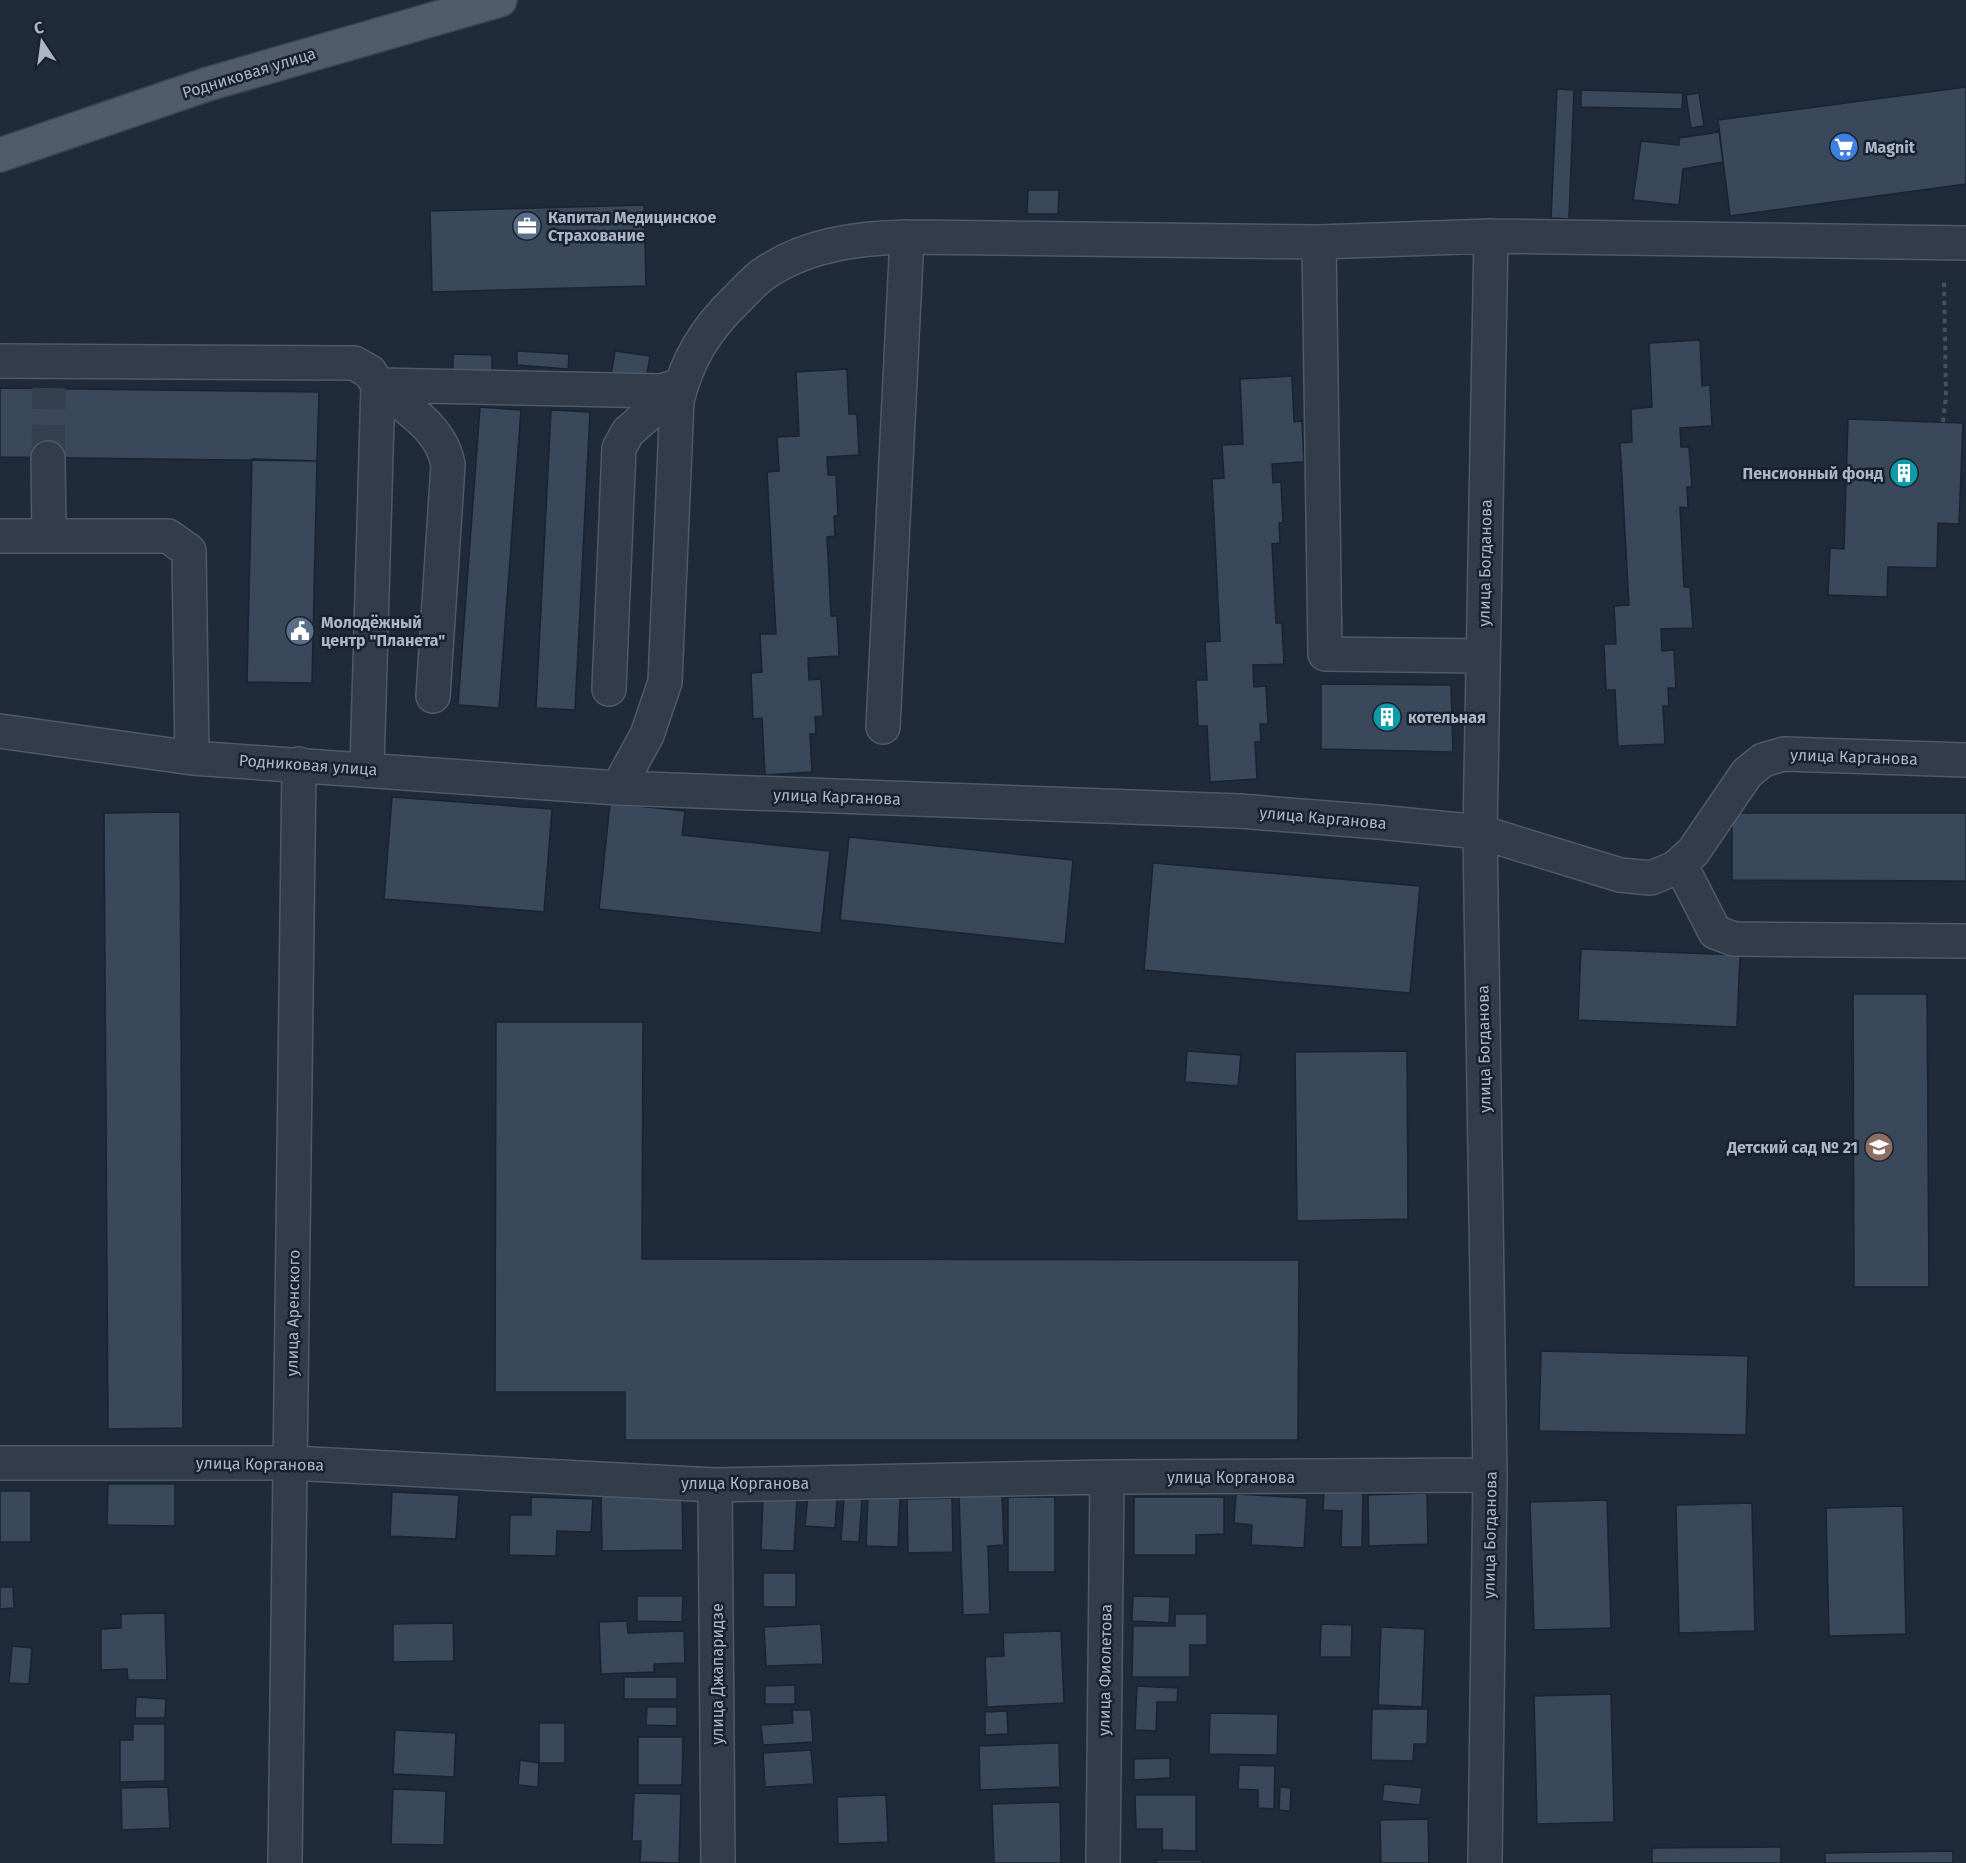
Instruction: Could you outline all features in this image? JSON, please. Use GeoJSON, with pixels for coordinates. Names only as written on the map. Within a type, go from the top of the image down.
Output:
{"type":"FeatureCollection","features":[{"type":"Feature","properties":{"kind":"main road","name":"Родниковая улица"},"geometry":{"type":"LineString","coordinates":[[0,155],[208,84],[500,0]]}},
{"type":"Feature","properties":{"kind":"street"},"geometry":{"type":"LineString","coordinates":[[618,788],[646,735],[665,682],[676,401],[681,385],[699,342],[723,313],[762,275],[793,257],[863,238],[907,237],[1319,242],[1491,236],[1955,242]]}},
{"type":"Feature","properties":{"kind":"street","name":"улица Богданова"},"geometry":{"type":"LineString","coordinates":[[1485,1863],[1491,1476],[1480,832],[1491,236]]}},
{"type":"Feature","properties":{"kind":"street"},"geometry":{"type":"LineString","coordinates":[[883,727],[907,237]]}},
{"type":"Feature","properties":{"kind":"street"},"geometry":{"type":"LineString","coordinates":[[1319,242],[1325,654],[1483,656]]}},
{"type":"Feature","properties":{"kind":"street"},"geometry":{"type":"LineString","coordinates":[[0,361],[49,375],[354,363],[370,372],[378,385],[432,430],[446,449],[448,465],[433,696]]}},
{"type":"Feature","properties":{"kind":"street"},"geometry":{"type":"LineString","coordinates":[[378,385],[663,391],[681,385]]}},
{"type":"Feature","properties":{"kind":"street"},"geometry":{"type":"LineString","coordinates":[[367,769],[378,385]]}},
{"type":"Feature","properties":{"kind":"street"},"geometry":{"type":"LineString","coordinates":[[609,689],[619,448],[628,432],[681,385]]}},
{"type":"Feature","properties":{"kind":"street"},"geometry":{"type":"LineString","coordinates":[[48,458],[49,536]]}},
{"type":"Feature","properties":{"kind":"street"},"geometry":{"type":"LineString","coordinates":[[0,536],[168,536],[189,551],[192,758]]}},
{"type":"Feature","properties":{"kind":"street","name":"Родниковая улица"},"geometry":{"type":"LineString","coordinates":[[0,731],[192,758],[618,788]]}},
{"type":"Feature","properties":{"kind":"street","name":"улица Карганова"},"geometry":{"type":"LineString","coordinates":[[618,788],[1239,811],[1480,832],[1620,875],[1651,878],[1680,864],[1694,852],[1747,773],[1762,760],[1784,754],[1966,760]]}},
{"type":"Feature","properties":{"kind":"street","name":"улица Аренского"},"geometry":{"type":"LineString","coordinates":[[285,1863],[299,764]]}},
{"type":"Feature","properties":{"kind":"street"},"geometry":{"type":"LineString","coordinates":[[1680,864],[1715,932],[1734,939],[1966,941]]}},
{"type":"Feature","properties":{"kind":"street","name":"улица Корганова"},"geometry":{"type":"LineString","coordinates":[[0,1463],[291,1463],[715,1485],[1107,1477],[1491,1476]]}},
{"type":"Feature","properties":{"kind":"street","name":"улица Фиолетова"},"geometry":{"type":"LineString","coordinates":[[1103,1863],[1107,1477]]}},
{"type":"Feature","properties":{"kind":"street","name":"улица Джапаридзе"},"geometry":{"type":"LineString","coordinates":[[715,1485],[718,1863]]}},
{"type":"Feature","properties":{"kind":"path"},"geometry":{"type":"LineString","coordinates":[[1943,422],[1955,242]]}},
{"type":"Feature","properties":{"kind":"building","name":"Magnit"},"geometry":{"type":"Polygon","coordinates":[[[1966,87],[1966,184],[1730,216],[1718,120],[1966,87]]]}},
{"type":"Feature","properties":{"kind":"building"},"geometry":{"type":"Polygon","coordinates":[[[1557,89],[1574,90],[1569,219],[1551,218],[1557,89]]]}},
{"type":"Feature","properties":{"kind":"building"},"geometry":{"type":"Polygon","coordinates":[[[1581,90],[1683,93],[1682,109],[1581,107],[1581,90]]]}},
{"type":"Feature","properties":{"kind":"building"},"geometry":{"type":"Polygon","coordinates":[[[1699,93],[1704,126],[1691,128],[1686,95],[1699,93]]]}},
{"type":"Feature","properties":{"kind":"building"},"geometry":{"type":"Polygon","coordinates":[[[1719,132],[1723,162],[1683,169],[1679,205],[1633,200],[1641,141],[1679,145],[1679,138],[1719,132]]]}},
{"type":"Feature","properties":{"kind":"building"},"geometry":{"type":"Polygon","coordinates":[[[1028,190],[1059,190],[1058,214],[1027,214],[1028,190]]]}},
{"type":"Feature","properties":{"kind":"building"},"geometry":{"type":"Polygon","coordinates":[[[644,205],[646,286],[432,292],[430,211],[644,205]]]}},
{"type":"Feature","properties":{"kind":"building"},"geometry":{"type":"Polygon","coordinates":[[[1700,340],[1702,386],[1710,385],[1712,426],[1680,428],[1681,447],[1689,447],[1692,487],[1687,487],[1688,508],[1680,507],[1684,587],[1690,587],[1693,628],[1661,629],[1662,651],[1674,650],[1676,688],[1668,688],[1669,706],[1663,706],[1665,744],[1618,746],[1615,690],[1606,690],[1604,644],[1616,644],[1614,606],[1629,605],[1620,443],[1632,442],[1631,409],[1652,407],[1649,343],[1700,340]]]}},
{"type":"Feature","properties":{"kind":"building"},"geometry":{"type":"Polygon","coordinates":[[[517,351],[569,354],[568,369],[517,365],[517,351]]]}},
{"type":"Feature","properties":{"kind":"building"},"geometry":{"type":"Polygon","coordinates":[[[615,351],[650,356],[646,380],[611,375],[615,351]]]}},
{"type":"Feature","properties":{"kind":"building"},"geometry":{"type":"Polygon","coordinates":[[[453,354],[492,355],[492,382],[453,381],[453,354]]]}},
{"type":"Feature","properties":{"kind":"building"},"geometry":{"type":"Polygon","coordinates":[[[847,369],[849,414],[857,414],[859,455],[827,457],[828,475],[836,475],[838,516],[834,516],[835,536],[827,537],[831,616],[837,616],[839,656],[808,658],[809,680],[821,679],[823,716],[815,717],[816,734],[810,734],[812,772],[765,775],[762,718],[753,719],[751,673],[762,672],[760,634],[776,634],[767,472],[779,471],[777,437],[799,436],[796,372],[847,369]]]}},
{"type":"Feature","properties":{"kind":"building"},"geometry":{"type":"Polygon","coordinates":[[[1292,376],[1294,422],[1302,421],[1304,462],[1272,464],[1273,483],[1281,482],[1283,523],[1279,523],[1280,543],[1272,544],[1276,623],[1282,623],[1284,664],[1253,665],[1254,687],[1266,686],[1268,724],[1260,724],[1261,742],[1255,742],[1257,779],[1210,782],[1207,726],[1198,726],[1196,680],[1207,680],[1205,642],[1220,641],[1212,479],[1224,478],[1222,445],[1243,444],[1240,379],[1292,376]]]}},
{"type":"Feature","properties":{"kind":"building"},"geometry":{"type":"Polygon","coordinates":[[[0,388],[319,392],[317,461],[0,457],[0,388]]]}},
{"type":"Feature","properties":{"kind":"building"},"geometry":{"type":"Polygon","coordinates":[[[480,407],[521,410],[499,708],[458,705],[480,407]]]}},
{"type":"Feature","properties":{"kind":"building"},"geometry":{"type":"Polygon","coordinates":[[[551,410],[590,412],[575,710],[536,708],[551,410]]]}},
{"type":"Feature","properties":{"kind":"building","name":"Пенсионный фонд"},"geometry":{"type":"Polygon","coordinates":[[[1848,419],[1963,423],[1959,524],[1938,523],[1937,568],[1888,567],[1887,597],[1828,595],[1830,548],[1844,549],[1848,419]]]}},
{"type":"Feature","properties":{"kind":"building","name":"Молодёжный центр \"Планета\""},"geometry":{"type":"Polygon","coordinates":[[[252,459],[317,461],[312,683],[247,682],[252,459]]]}},
{"type":"Feature","properties":{"kind":"building","name":"котельная"},"geometry":{"type":"Polygon","coordinates":[[[1321,684],[1451,685],[1453,752],[1321,749],[1321,684]]]}},
{"type":"Feature","properties":{"kind":"building"},"geometry":{"type":"Polygon","coordinates":[[[392,797],[552,809],[544,912],[384,899],[392,797]]]}},
{"type":"Feature","properties":{"kind":"building"},"geometry":{"type":"Polygon","coordinates":[[[610,803],[685,811],[682,835],[830,851],[821,933],[599,909],[610,803]]]}},
{"type":"Feature","properties":{"kind":"building"},"geometry":{"type":"Polygon","coordinates":[[[180,812],[183,1428],[108,1429],[104,813],[180,812]]]}},
{"type":"Feature","properties":{"kind":"building"},"geometry":{"type":"Polygon","coordinates":[[[1732,813],[1966,813],[1966,881],[1732,880],[1732,813]]]}},
{"type":"Feature","properties":{"kind":"building"},"geometry":{"type":"Polygon","coordinates":[[[849,837],[1073,860],[1065,944],[840,920],[849,837]]]}},
{"type":"Feature","properties":{"kind":"building"},"geometry":{"type":"Polygon","coordinates":[[[1153,863],[1420,886],[1410,993],[1144,970],[1153,863]]]}},
{"type":"Feature","properties":{"kind":"building"},"geometry":{"type":"Polygon","coordinates":[[[1581,949],[1740,955],[1737,1027],[1578,1020],[1581,949]]]}},
{"type":"Feature","properties":{"kind":"building"},"geometry":{"type":"Polygon","coordinates":[[[1853,994],[1927,994],[1929,1287],[1854,1287],[1853,994]]]}},
{"type":"Feature","properties":{"kind":"building"},"geometry":{"type":"Polygon","coordinates":[[[496,1022],[643,1022],[642,1259],[1299,1260],[1298,1440],[625,1440],[625,1392],[495,1392],[496,1022]]]}},
{"type":"Feature","properties":{"kind":"building"},"geometry":{"type":"Polygon","coordinates":[[[1187,1051],[1241,1055],[1238,1086],[1185,1082],[1187,1051]]]}},
{"type":"Feature","properties":{"kind":"building"},"geometry":{"type":"Polygon","coordinates":[[[1407,1051],[1408,1219],[1297,1221],[1295,1052],[1407,1051]]]}},
{"type":"Feature","properties":{"kind":"building"},"geometry":{"type":"Polygon","coordinates":[[[1541,1351],[1748,1356],[1746,1435],[1539,1431],[1541,1351]]]}},
{"type":"Feature","properties":{"kind":"building"},"geometry":{"type":"Polygon","coordinates":[[[108,1484],[175,1484],[175,1526],[107,1525],[108,1484]]]}},
{"type":"Feature","properties":{"kind":"building"},"geometry":{"type":"Polygon","coordinates":[[[0,1491],[31,1491],[31,1542],[0,1542],[0,1491]]]}},
{"type":"Feature","properties":{"kind":"building"},"geometry":{"type":"Polygon","coordinates":[[[682,1491],[683,1550],[602,1551],[601,1493],[682,1491]]]}},
{"type":"Feature","properties":{"kind":"building"},"geometry":{"type":"Polygon","coordinates":[[[392,1492],[459,1495],[456,1539],[390,1536],[392,1492]]]}},
{"type":"Feature","properties":{"kind":"building"},"geometry":{"type":"Polygon","coordinates":[[[1324,1492],[1363,1493],[1362,1547],[1341,1547],[1342,1511],[1323,1510],[1324,1492]]]}},
{"type":"Feature","properties":{"kind":"building"},"geometry":{"type":"Polygon","coordinates":[[[1427,1493],[1428,1544],[1369,1546],[1368,1495],[1427,1493]]]}},
{"type":"Feature","properties":{"kind":"building"},"geometry":{"type":"Polygon","coordinates":[[[1002,1494],[1004,1545],[988,1546],[990,1614],[963,1615],[959,1496],[1002,1494]]]}},
{"type":"Feature","properties":{"kind":"building"},"geometry":{"type":"Polygon","coordinates":[[[1236,1494],[1307,1498],[1304,1548],[1251,1545],[1252,1525],[1234,1523],[1236,1494]]]}},
{"type":"Feature","properties":{"kind":"building"},"geometry":{"type":"Polygon","coordinates":[[[763,1496],[797,1497],[794,1551],[761,1550],[763,1496]]]}},
{"type":"Feature","properties":{"kind":"building"},"geometry":{"type":"Polygon","coordinates":[[[808,1496],[837,1498],[835,1528],[805,1526],[808,1496]]]}},
{"type":"Feature","properties":{"kind":"building"},"geometry":{"type":"Polygon","coordinates":[[[531,1497],[593,1499],[591,1532],[557,1531],[556,1556],[509,1555],[510,1515],[531,1515],[531,1497]]]}},
{"type":"Feature","properties":{"kind":"building"},"geometry":{"type":"Polygon","coordinates":[[[868,1497],[900,1498],[898,1547],[866,1546],[868,1497]]]}},
{"type":"Feature","properties":{"kind":"building"},"geometry":{"type":"Polygon","coordinates":[[[1008,1497],[1055,1497],[1055,1572],[1008,1572],[1008,1497]]]}},
{"type":"Feature","properties":{"kind":"building"},"geometry":{"type":"Polygon","coordinates":[[[1134,1497],[1224,1497],[1224,1534],[1196,1535],[1196,1555],[1134,1555],[1134,1497]]]}},
{"type":"Feature","properties":{"kind":"building"},"geometry":{"type":"Polygon","coordinates":[[[844,1498],[862,1499],[859,1542],[841,1541],[844,1498]]]}},
{"type":"Feature","properties":{"kind":"building"},"geometry":{"type":"Polygon","coordinates":[[[952,1498],[953,1552],[908,1553],[907,1499],[952,1498]]]}},
{"type":"Feature","properties":{"kind":"building"},"geometry":{"type":"Polygon","coordinates":[[[1607,1500],[1611,1628],[1534,1630],[1530,1502],[1607,1500]]]}},
{"type":"Feature","properties":{"kind":"building"},"geometry":{"type":"Polygon","coordinates":[[[1752,1503],[1755,1631],[1679,1633],[1676,1505],[1752,1503]]]}},
{"type":"Feature","properties":{"kind":"building"},"geometry":{"type":"Polygon","coordinates":[[[1903,1506],[1906,1634],[1829,1636],[1826,1508],[1903,1506]]]}},
{"type":"Feature","properties":{"kind":"building"},"geometry":{"type":"Polygon","coordinates":[[[763,1573],[796,1573],[796,1607],[763,1607],[763,1573]]]}},
{"type":"Feature","properties":{"kind":"building"},"geometry":{"type":"Polygon","coordinates":[[[0,1587],[13,1587],[14,1608],[0,1609],[0,1587]]]}},
{"type":"Feature","properties":{"kind":"building"},"geometry":{"type":"Polygon","coordinates":[[[637,1596],[683,1596],[682,1622],[637,1621],[637,1596]]]}},
{"type":"Feature","properties":{"kind":"building"},"geometry":{"type":"Polygon","coordinates":[[[1133,1596],[1170,1597],[1169,1623],[1132,1621],[1133,1596]]]}},
{"type":"Feature","properties":{"kind":"building"},"geometry":{"type":"Polygon","coordinates":[[[165,1613],[167,1680],[128,1680],[127,1669],[101,1670],[101,1629],[121,1628],[121,1614],[165,1613]]]}},
{"type":"Feature","properties":{"kind":"building"},"geometry":{"type":"Polygon","coordinates":[[[1175,1614],[1207,1614],[1207,1645],[1190,1645],[1190,1677],[1132,1677],[1133,1626],[1175,1626],[1175,1614]]]}},
{"type":"Feature","properties":{"kind":"building"},"geometry":{"type":"Polygon","coordinates":[[[627,1621],[628,1633],[684,1631],[685,1663],[654,1664],[654,1672],[601,1674],[599,1622],[627,1621]]]}},
{"type":"Feature","properties":{"kind":"building"},"geometry":{"type":"Polygon","coordinates":[[[453,1623],[454,1661],[393,1662],[393,1624],[453,1623]]]}},
{"type":"Feature","properties":{"kind":"building"},"geometry":{"type":"Polygon","coordinates":[[[821,1624],[823,1664],[766,1666],[764,1627],[821,1624]]]}},
{"type":"Feature","properties":{"kind":"building"},"geometry":{"type":"Polygon","coordinates":[[[1321,1624],[1352,1625],[1351,1657],[1320,1657],[1321,1624]]]}},
{"type":"Feature","properties":{"kind":"building"},"geometry":{"type":"Polygon","coordinates":[[[1381,1627],[1425,1629],[1422,1707],[1378,1705],[1381,1627]]]}},
{"type":"Feature","properties":{"kind":"building"},"geometry":{"type":"Polygon","coordinates":[[[1061,1631],[1064,1703],[987,1707],[985,1657],[1004,1656],[1003,1633],[1061,1631]]]}},
{"type":"Feature","properties":{"kind":"building"},"geometry":{"type":"Polygon","coordinates":[[[12,1646],[32,1648],[29,1684],[9,1683],[12,1646]]]}},
{"type":"Feature","properties":{"kind":"building"},"geometry":{"type":"Polygon","coordinates":[[[624,1677],[677,1677],[677,1699],[624,1699],[624,1677]]]}},
{"type":"Feature","properties":{"kind":"building"},"geometry":{"type":"Polygon","coordinates":[[[795,1685],[795,1704],[765,1704],[765,1686],[795,1685]]]}},
{"type":"Feature","properties":{"kind":"building"},"geometry":{"type":"Polygon","coordinates":[[[1137,1686],[1178,1688],[1177,1702],[1157,1702],[1156,1731],[1135,1730],[1137,1686]]]}},
{"type":"Feature","properties":{"kind":"building"},"geometry":{"type":"Polygon","coordinates":[[[1611,1694],[1614,1822],[1537,1824],[1534,1696],[1611,1694]]]}},
{"type":"Feature","properties":{"kind":"building"},"geometry":{"type":"Polygon","coordinates":[[[136,1697],[166,1699],[165,1718],[135,1718],[136,1697]]]}},
{"type":"Feature","properties":{"kind":"building"},"geometry":{"type":"Polygon","coordinates":[[[647,1707],[677,1707],[677,1726],[646,1725],[647,1707]]]}},
{"type":"Feature","properties":{"kind":"building"},"geometry":{"type":"Polygon","coordinates":[[[1372,1709],[1428,1709],[1427,1744],[1414,1744],[1413,1761],[1371,1760],[1372,1709]]]}},
{"type":"Feature","properties":{"kind":"building"},"geometry":{"type":"Polygon","coordinates":[[[792,1710],[811,1710],[813,1742],[763,1745],[761,1725],[793,1723],[792,1710]]]}},
{"type":"Feature","properties":{"kind":"building"},"geometry":{"type":"Polygon","coordinates":[[[1007,1711],[1008,1734],[985,1735],[985,1712],[1007,1711]]]}},
{"type":"Feature","properties":{"kind":"building"},"geometry":{"type":"Polygon","coordinates":[[[1210,1713],[1278,1714],[1277,1755],[1209,1754],[1210,1713]]]}},
{"type":"Feature","properties":{"kind":"building"},"geometry":{"type":"Polygon","coordinates":[[[539,1723],[565,1723],[565,1763],[539,1763],[539,1723]]]}},
{"type":"Feature","properties":{"kind":"building"},"geometry":{"type":"Polygon","coordinates":[[[133,1724],[165,1724],[165,1781],[120,1782],[120,1740],[133,1740],[133,1724]]]}},
{"type":"Feature","properties":{"kind":"building"},"geometry":{"type":"Polygon","coordinates":[[[395,1730],[456,1733],[454,1777],[393,1774],[395,1730]]]}},
{"type":"Feature","properties":{"kind":"building"},"geometry":{"type":"Polygon","coordinates":[[[638,1737],[683,1737],[682,1785],[638,1785],[638,1737]]]}},
{"type":"Feature","properties":{"kind":"building"},"geometry":{"type":"Polygon","coordinates":[[[1059,1743],[1060,1787],[980,1790],[979,1746],[1059,1743]]]}},
{"type":"Feature","properties":{"kind":"building"},"geometry":{"type":"Polygon","coordinates":[[[811,1750],[814,1784],[765,1787],[763,1753],[811,1750]]]}},
{"type":"Feature","properties":{"kind":"building"},"geometry":{"type":"Polygon","coordinates":[[[1170,1758],[1170,1778],[1134,1780],[1134,1759],[1170,1758]]]}},
{"type":"Feature","properties":{"kind":"building"},"geometry":{"type":"Polygon","coordinates":[[[520,1760],[539,1763],[538,1787],[518,1785],[520,1760]]]}},
{"type":"Feature","properties":{"kind":"building"},"geometry":{"type":"Polygon","coordinates":[[[1239,1765],[1275,1766],[1274,1809],[1258,1808],[1258,1790],[1238,1789],[1239,1765]]]}},
{"type":"Feature","properties":{"kind":"building"},"geometry":{"type":"Polygon","coordinates":[[[1384,1784],[1422,1788],[1420,1805],[1382,1801],[1384,1784]]]}},
{"type":"Feature","properties":{"kind":"building"},"geometry":{"type":"Polygon","coordinates":[[[168,1787],[170,1828],[122,1830],[121,1788],[168,1787]]]}},
{"type":"Feature","properties":{"kind":"building"},"geometry":{"type":"Polygon","coordinates":[[[1280,1787],[1291,1788],[1290,1811],[1279,1810],[1280,1787]]]}},
{"type":"Feature","properties":{"kind":"building"},"geometry":{"type":"Polygon","coordinates":[[[393,1789],[446,1791],[444,1845],[391,1844],[393,1789]]]}},
{"type":"Feature","properties":{"kind":"building"},"geometry":{"type":"Polygon","coordinates":[[[634,1793],[681,1794],[679,1863],[640,1862],[641,1841],[632,1841],[634,1793]]]}},
{"type":"Feature","properties":{"kind":"building"},"geometry":{"type":"Polygon","coordinates":[[[886,1795],[888,1842],[838,1844],[837,1797],[886,1795]]]}},
{"type":"Feature","properties":{"kind":"building"},"geometry":{"type":"Polygon","coordinates":[[[1135,1795],[1196,1795],[1196,1851],[1162,1850],[1162,1829],[1136,1829],[1135,1795]]]}},
{"type":"Feature","properties":{"kind":"building"},"geometry":{"type":"Polygon","coordinates":[[[1060,1802],[1061,1863],[994,1863],[992,1804],[1060,1802]]]}},
{"type":"Feature","properties":{"kind":"building"},"geometry":{"type":"Polygon","coordinates":[[[1428,1819],[1429,1863],[1381,1863],[1380,1820],[1428,1819]]]}},
{"type":"Feature","properties":{"kind":"building"},"geometry":{"type":"Polygon","coordinates":[[[1781,1847],[1781,1863],[1652,1863],[1652,1848],[1781,1847]]]}},
{"type":"Feature","properties":{"kind":"building"},"geometry":{"type":"Polygon","coordinates":[[[1953,1851],[1953,1863],[1825,1863],[1825,1853],[1953,1851]]]}},
{"type":"Feature","properties":{"kind":"building"},"geometry":{"type":"Polygon","coordinates":[[[1156,1860],[1202,1860],[1202,1863],[1156,1863],[1156,1860]]]}},
{"type":"Feature","properties":{"kind":"tunnel"},"geometry":{"type":"LineString","coordinates":[[48,458],[49,388]]}},
{"type":"Feature","properties":{"kind":"place","name":"Magnit"},"geometry":{"type":"Point","coordinates":[1844,147]}},
{"type":"Feature","properties":{"kind":"place","name":"Капитал Медицинское Страхование"},"geometry":{"type":"Point","coordinates":[527,226]}},
{"type":"Feature","properties":{"kind":"place","name":"Пенсионный фонд"},"geometry":{"type":"Point","coordinates":[1904,473]}},
{"type":"Feature","properties":{"kind":"place","name":"Молодёжный центр \"Планета\""},"geometry":{"type":"Point","coordinates":[300,631]}},
{"type":"Feature","properties":{"kind":"place","name":"котельная"},"geometry":{"type":"Point","coordinates":[1387,717]}},
{"type":"Feature","properties":{"kind":"place","name":"Детский сад № 21"},"geometry":{"type":"Point","coordinates":[1879,1147]}}]}
